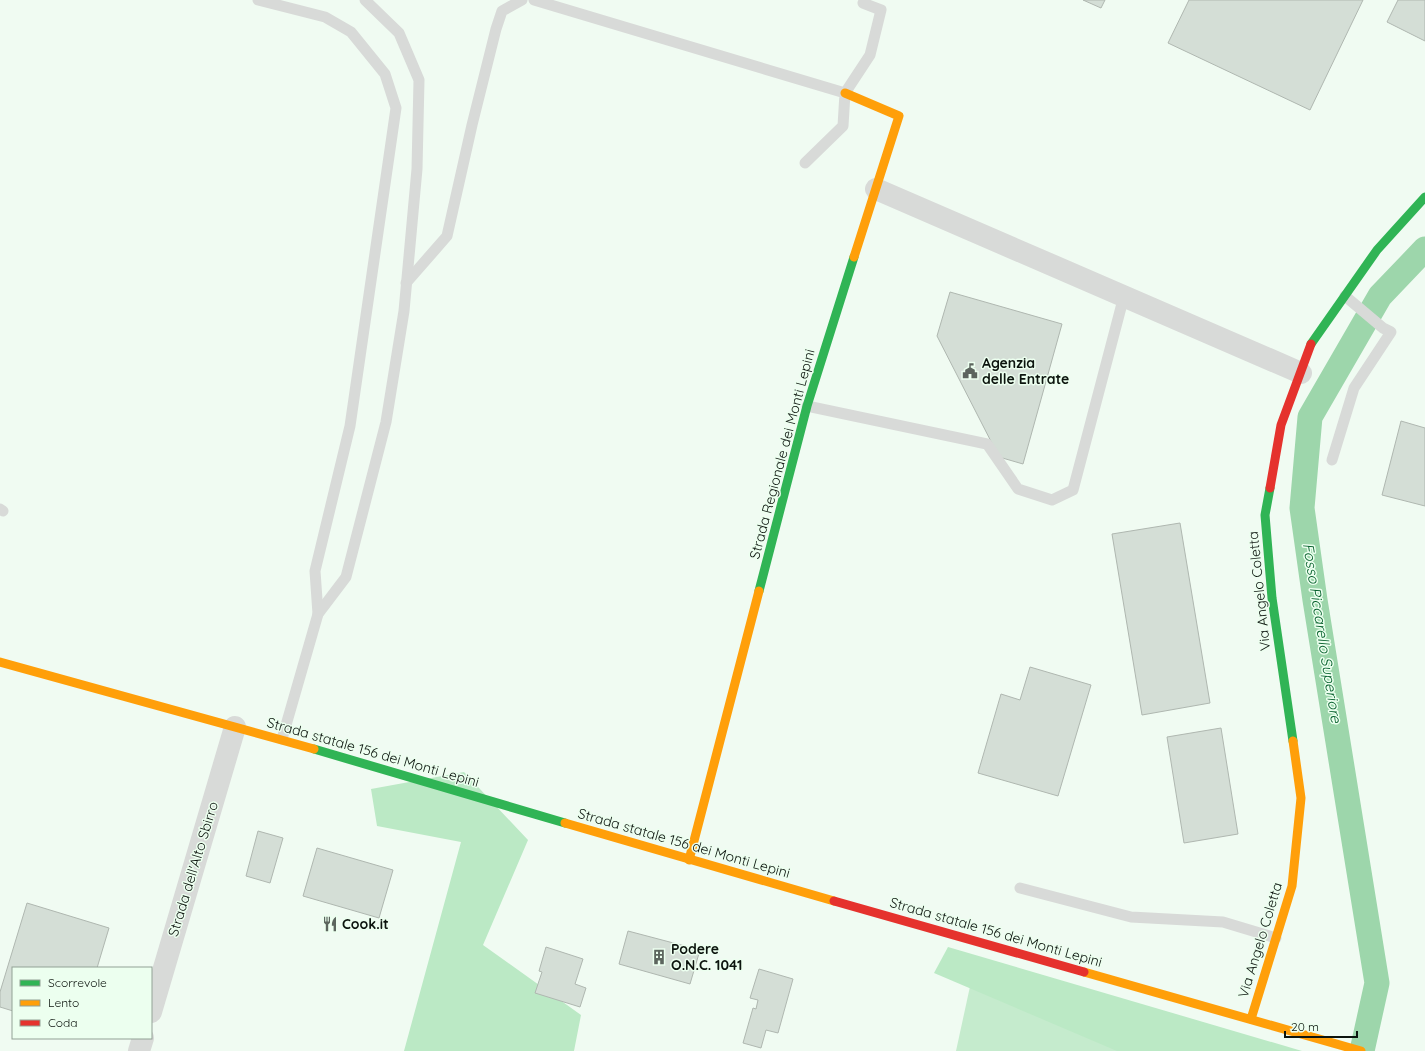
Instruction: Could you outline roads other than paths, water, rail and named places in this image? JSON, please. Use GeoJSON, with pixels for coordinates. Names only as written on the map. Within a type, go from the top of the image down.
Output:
{"type":"FeatureCollection","features":[{"type":"Feature","properties":{"kind":"street","name":"Strada Regionale dei Monti Lepini"},"geometry":{"type":"LineString","coordinates":[[689,860],[807,406],[899,116],[845,93]]}},
{"type":"Feature","properties":{"kind":"street"},"geometry":{"type":"LineString","coordinates":[[876,189],[1301,373]]}},
{"type":"Feature","properties":{"kind":"street","name":"Via Angelo Coletta"},"geometry":{"type":"LineString","coordinates":[[1251,1019],[1292,886],[1301,798],[1272,598],[1266,515],[1281,425],[1311,344],[1377,250],[1425,197]]}},
{"type":"Feature","properties":{"kind":"street","name":"Strada statale 156 dei Monti Lepini"},"geometry":{"type":"LineString","coordinates":[[0,662],[282,739],[689,860],[1361,1051]]}},
{"type":"Feature","properties":{"kind":"street","name":"Strada dell'Alto Sbirro"},"geometry":{"type":"LineString","coordinates":[[152,1009],[235,727]]}},
{"type":"Feature","properties":{"kind":"street"},"geometry":{"type":"LineString","coordinates":[[139,1051],[143,1039]]}},
{"type":"Feature","properties":{"kind":"lane"},"geometry":{"type":"LineString","coordinates":[[258,0],[325,17],[351,32],[385,74],[396,108],[350,426],[315,571],[318,614],[282,739]]}},
{"type":"Feature","properties":{"kind":"lane"},"geometry":{"type":"LineString","coordinates":[[318,614],[346,577],[386,422],[404,311],[417,169],[420,80],[399,33],[365,0]]}},
{"type":"Feature","properties":{"kind":"lane"},"geometry":{"type":"LineString","coordinates":[[406,283],[447,236],[472,125],[496,29],[502,11],[522,0]]}},
{"type":"Feature","properties":{"kind":"lane"},"geometry":{"type":"LineString","coordinates":[[534,0],[845,93]]}},
{"type":"Feature","properties":{"kind":"lane"},"geometry":{"type":"LineString","coordinates":[[805,163],[843,126],[845,93],[870,55],[881,10],[863,3]]}},
{"type":"Feature","properties":{"kind":"lane"},"geometry":{"type":"LineString","coordinates":[[807,406],[987,444],[1018,489],[1052,500],[1073,490],[1124,296]]}},
{"type":"Feature","properties":{"kind":"lane"},"geometry":{"type":"LineString","coordinates":[[1332,460],[1354,388],[1391,332],[1383,328],[1345,296]]}},
{"type":"Feature","properties":{"kind":"lane"},"geometry":{"type":"LineString","coordinates":[[1020,888],[1130,917],[1223,922],[1276,938]]}},
{"type":"Feature","properties":{"kind":"waterway","name":"Fosso Piccarello Superiore"},"geometry":{"type":"LineString","coordinates":[[1362,1051],[1377,983],[1315,600],[1302,508],[1310,417],[1380,296],[1425,249]]}},
{"type":"Feature","properties":{"kind":"place","name":"Agenzia delle Entrate"},"geometry":{"type":"Point","coordinates":[970,371]}},
{"type":"Feature","properties":{"kind":"place","name":"Cook.it"},"geometry":{"type":"Point","coordinates":[330,924]}},
{"type":"Feature","properties":{"kind":"place","name":"Podere O.N.C. 1041"},"geometry":{"type":"Point","coordinates":[659,957]}}]}
